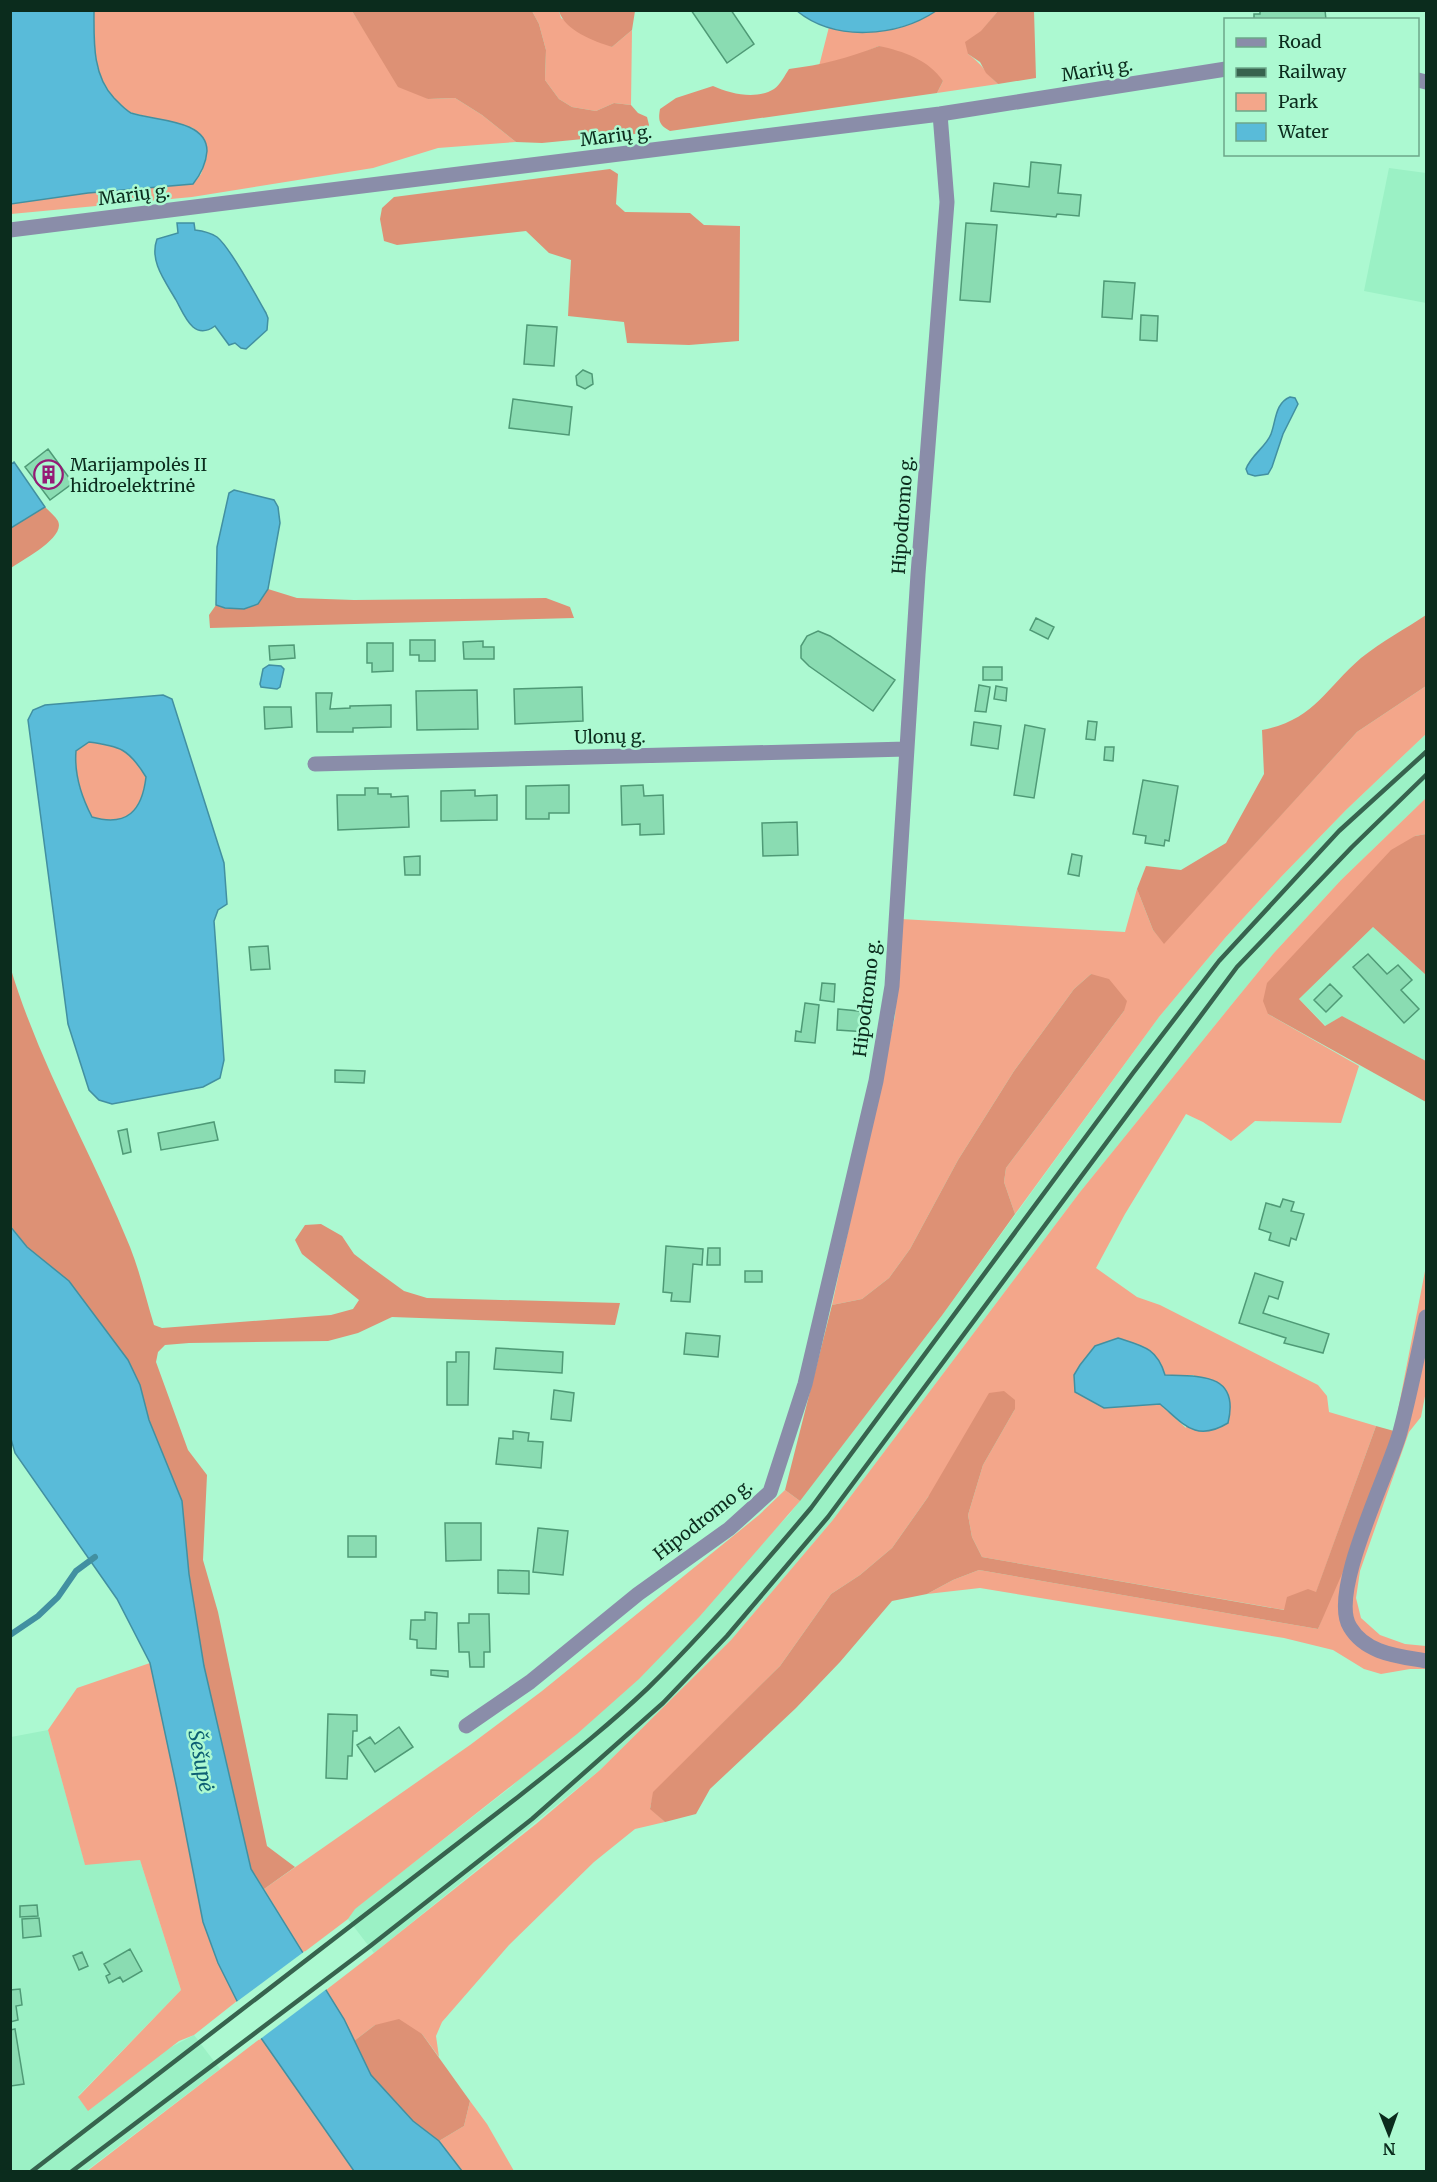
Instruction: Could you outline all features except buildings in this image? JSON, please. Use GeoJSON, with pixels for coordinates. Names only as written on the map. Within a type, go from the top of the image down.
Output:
{"type":"FeatureCollection","features":[{"type":"Feature","properties":{"kind":"street","name":"Marių g."},"geometry":{"type":"LineString","coordinates":[[10,230],[940,114],[1224,69]]}},
{"type":"Feature","properties":{"kind":"street","name":"Hipodromo g."},"geometry":{"type":"LineString","coordinates":[[466,1726],[530,1682],[638,1594],[729,1529],[770,1492],[805,1384],[876,1081],[892,986],[936,326],[947,202],[940,114]]}},
{"type":"Feature","properties":{"kind":"street","name":"Ulonų g."},"geometry":{"type":"LineString","coordinates":[[315,764],[907,749]]}},
{"type":"Feature","properties":{"kind":"street"},"geometry":{"type":"LineString","coordinates":[[1426,1317],[1399,1434],[1348,1576],[1344,1612],[1350,1627],[1371,1647],[1383,1653],[1426,1661]]}},
{"type":"Feature","properties":{"kind":"shaded area"},"geometry":{"type":"Polygon","coordinates":[[[559,10],[635,11],[632,30],[612,47],[574,30],[562,18],[559,10]]]}},
{"type":"Feature","properties":{"kind":"shaded area"},"geometry":{"type":"Polygon","coordinates":[[[352,11],[532,11],[539,24],[546,50],[545,80],[559,99],[572,107],[596,111],[614,103],[631,105],[638,113],[647,117],[649,125],[645,133],[542,143],[516,142],[482,115],[455,98],[428,99],[398,87],[352,11]]]}},
{"type":"Feature","properties":{"kind":"shaded area"},"geometry":{"type":"Polygon","coordinates":[[[998,11],[1034,11],[1036,78],[998,84],[986,73],[980,62],[968,54],[965,42],[981,31],[998,11]]]}},
{"type":"Feature","properties":{"kind":"shaded area"},"geometry":{"type":"Polygon","coordinates":[[[879,46],[906,54],[930,67],[943,81],[937,93],[670,131],[660,122],[660,109],[676,98],[713,86],[735,93],[752,95],[767,92],[776,87],[789,69],[835,60],[879,46]]]}},
{"type":"Feature","properties":{"kind":"shaded area"},"geometry":{"type":"Polygon","coordinates":[[[1389,168],[1426,173],[1426,303],[1364,291],[1389,168]]]}},
{"type":"Feature","properties":{"kind":"shaded area"},"geometry":{"type":"Polygon","coordinates":[[[610,169],[618,174],[616,204],[625,212],[690,213],[704,225],[740,226],[739,341],[689,345],[627,343],[624,322],[568,316],[571,260],[549,253],[526,231],[397,245],[384,241],[380,219],[382,208],[394,197],[610,169]]]}},
{"type":"Feature","properties":{"kind":"shaded area"},"geometry":{"type":"Polygon","coordinates":[[[45,507],[58,521],[59,528],[56,534],[42,548],[11,568],[11,528],[45,507]]]}},
{"type":"Feature","properties":{"kind":"shaded area"},"geometry":{"type":"Polygon","coordinates":[[[268,589],[297,598],[354,600],[546,598],[570,607],[574,618],[210,628],[209,615],[216,605],[225,608],[258,604],[268,589]]]}},
{"type":"Feature","properties":{"kind":"shaded area"},"geometry":{"type":"Polygon","coordinates":[[[1426,615],[1426,686],[1357,732],[1164,944],[1153,930],[1137,889],[1146,866],[1181,870],[1226,843],[1264,774],[1262,730],[1294,719],[1306,711],[1361,658],[1426,615]]]}},
{"type":"Feature","properties":{"kind":"shaded area"},"geometry":{"type":"Polygon","coordinates":[[[1426,734],[1426,798],[1341,880],[1273,954],[1080,1192],[832,1521],[731,1640],[600,1770],[374,1953],[348,1919],[354,1909],[511,1787],[788,1516],[943,1314],[1159,1017],[1225,938],[1281,877],[1346,810],[1426,734]]]}},
{"type":"Feature","properties":{"kind":"shaded area"},"geometry":{"type":"Polygon","coordinates":[[[1426,834],[1426,975],[1373,927],[1299,999],[1325,1026],[1342,1016],[1426,1061],[1426,1102],[1268,1014],[1263,1001],[1267,983],[1391,850],[1415,836],[1426,834]]]}},
{"type":"Feature","properties":{"kind":"shaded area"},"geometry":{"type":"Polygon","coordinates":[[[1373,927],[1426,975],[1426,1061],[1342,1016],[1326,1026],[1299,999],[1373,927]]]}},
{"type":"Feature","properties":{"kind":"shaded area"},"geometry":{"type":"Polygon","coordinates":[[[10,966],[36,1038],[130,1247],[154,1325],[162,1328],[331,1315],[353,1309],[359,1300],[302,1254],[295,1240],[305,1225],[321,1224],[342,1236],[354,1254],[404,1291],[427,1298],[620,1303],[615,1325],[392,1317],[358,1333],[328,1341],[189,1343],[165,1345],[158,1352],[156,1362],[188,1450],[207,1475],[203,1560],[218,1612],[267,1846],[295,1867],[264,1889],[251,1869],[204,1666],[189,1574],[182,1501],[149,1420],[140,1385],[69,1281],[27,1247],[11,1226],[10,966]]]}},
{"type":"Feature","properties":{"kind":"shaded area"},"geometry":{"type":"Polygon","coordinates":[[[1091,974],[1109,979],[1127,1001],[1124,1011],[1006,1168],[1004,1182],[1015,1214],[943,1314],[800,1501],[785,1490],[832,1305],[862,1299],[889,1278],[910,1249],[958,1160],[1014,1071],[1074,989],[1091,974]]]}},
{"type":"Feature","properties":{"kind":"shaded area"},"geometry":{"type":"Polygon","coordinates":[[[1004,1391],[1015,1400],[1015,1409],[983,1465],[968,1515],[972,1537],[982,1557],[1284,1610],[1287,1597],[1308,1589],[1316,1592],[1376,1426],[1394,1431],[1345,1567],[1318,1629],[979,1570],[953,1580],[927,1594],[892,1601],[840,1662],[796,1708],[710,1789],[696,1814],[665,1822],[650,1809],[653,1792],[780,1666],[831,1594],[860,1575],[892,1548],[928,1497],[989,1393],[1004,1391]]]}},
{"type":"Feature","properties":{"kind":"shaded area"},"geometry":{"type":"Polygon","coordinates":[[[48,1730],[85,1864],[140,1860],[181,1990],[78,2096],[194,2035],[220,2069],[86,2171],[11,2172],[11,1737],[48,1730]]]}},
{"type":"Feature","properties":{"kind":"shaded area"},"geometry":{"type":"Polygon","coordinates":[[[399,2019],[422,2034],[470,2101],[464,2126],[439,2141],[413,2121],[371,2075],[354,2041],[375,2025],[399,2019]]]}},
{"type":"Feature","properties":{"kind":"green space"},"geometry":{"type":"Polygon","coordinates":[[[94,11],[352,11],[375,47],[428,99],[455,98],[482,115],[516,142],[438,148],[373,168],[192,197],[11,214],[10,204],[88,193],[193,184],[201,174],[206,160],[207,147],[193,128],[129,112],[112,96],[99,74],[94,44],[94,11]]]}},
{"type":"Feature","properties":{"kind":"green space"},"geometry":{"type":"Polygon","coordinates":[[[532,11],[559,11],[561,18],[612,47],[632,30],[631,105],[614,103],[596,111],[572,107],[559,99],[545,80],[546,50],[539,24],[532,11]]]}},
{"type":"Feature","properties":{"kind":"green space"},"geometry":{"type":"Polygon","coordinates":[[[936,11],[998,11],[981,32],[968,54],[998,84],[937,93],[943,81],[879,46],[853,57],[819,66],[829,27],[857,31],[898,28],[936,11]]]}},
{"type":"Feature","properties":{"kind":"green space"},"geometry":{"type":"Polygon","coordinates":[[[1426,686],[1426,734],[1346,810],[1225,938],[1159,1017],[1015,1214],[1004,1182],[1006,1168],[1124,1011],[1091,974],[1074,989],[1014,1071],[958,1160],[910,1249],[889,1278],[862,1299],[832,1305],[895,1016],[901,919],[1125,932],[1137,889],[1153,930],[1164,943],[1357,732],[1426,686]]]}},
{"type":"Feature","properties":{"kind":"green space"},"geometry":{"type":"Polygon","coordinates":[[[89,742],[123,750],[134,760],[146,777],[144,789],[136,807],[123,818],[104,820],[92,817],[88,809],[79,785],[76,751],[89,742]]]}},
{"type":"Feature","properties":{"kind":"green space"},"geometry":{"type":"Polygon","coordinates":[[[1426,798],[1426,834],[1415,836],[1268,1014],[1359,1066],[1341,1123],[1255,1121],[1231,1141],[1203,1122],[1186,1114],[1125,1214],[1096,1268],[1137,1297],[1160,1305],[1318,1385],[1327,1396],[1329,1412],[1376,1426],[1316,1593],[1285,1610],[982,1557],[972,1537],[968,1515],[983,1465],[1015,1409],[928,1497],[892,1548],[860,1575],[831,1594],[780,1666],[654,1792],[650,1808],[665,1822],[635,1829],[594,1862],[509,1945],[442,2022],[436,2036],[439,2057],[422,2034],[375,2025],[354,2041],[326,1990],[536,1824],[600,1770],[731,1640],[832,1521],[1080,1192],[1273,954],[1341,880],[1426,798]],[[1164,1375],[1160,1404],[1186,1428],[1194,1375],[1164,1375]]]}},
{"type":"Feature","properties":{"kind":"green space"},"geometry":{"type":"Polygon","coordinates":[[[1426,1266],[1426,1391],[1421,1417],[1409,1432],[1360,1571],[1356,1598],[1361,1618],[1380,1635],[1405,1644],[1426,1646],[1426,1669],[1381,1674],[1364,1669],[1333,1650],[1284,1638],[980,1588],[927,1594],[953,1580],[979,1570],[1318,1629],[1394,1431],[1426,1266]]]}},
{"type":"Feature","properties":{"kind":"green space"},"geometry":{"type":"Polygon","coordinates":[[[785,1490],[800,1501],[700,1616],[639,1679],[577,1734],[355,1909],[348,1919],[303,1953],[264,1889],[470,1745],[542,1691],[759,1515],[785,1490]]]}},
{"type":"Feature","properties":{"kind":"green space"},"geometry":{"type":"Polygon","coordinates":[[[150,1663],[203,1922],[218,1963],[237,2001],[194,2035],[179,2041],[88,2111],[78,2097],[181,1990],[140,1860],[85,1865],[48,1730],[77,1688],[150,1663]]]}},
{"type":"Feature","properties":{"kind":"green space"},"geometry":{"type":"Polygon","coordinates":[[[261,2038],[354,2171],[86,2172],[261,2038]]]}},
{"type":"Feature","properties":{"kind":"green space"},"geometry":{"type":"Polygon","coordinates":[[[470,2101],[487,2124],[514,2171],[462,2171],[439,2141],[464,2126],[470,2101]]]}},
{"type":"Feature","properties":{"kind":"water"},"geometry":{"type":"Polygon","coordinates":[[[10,11],[94,11],[98,68],[107,89],[114,98],[131,113],[189,127],[205,141],[206,160],[193,184],[88,193],[11,204],[10,11]]]}},
{"type":"Feature","properties":{"kind":"water"},"geometry":{"type":"Polygon","coordinates":[[[797,11],[936,11],[903,26],[885,31],[866,32],[829,28],[797,11]]]}},
{"type":"Feature","properties":{"kind":"water"},"geometry":{"type":"Polygon","coordinates":[[[177,223],[194,223],[195,230],[212,234],[223,243],[266,313],[267,330],[246,349],[235,343],[229,345],[215,326],[201,331],[190,324],[163,278],[155,255],[157,239],[178,233],[177,223]]]}},
{"type":"Feature","properties":{"kind":"water"},"geometry":{"type":"Polygon","coordinates":[[[1290,397],[1295,398],[1298,404],[1283,434],[1272,467],[1268,474],[1255,476],[1248,474],[1246,469],[1248,464],[1271,434],[1281,403],[1290,397]]]}},
{"type":"Feature","properties":{"kind":"water"},"geometry":{"type":"Polygon","coordinates":[[[14,462],[45,507],[11,528],[10,465],[14,462]]]}},
{"type":"Feature","properties":{"kind":"water"},"geometry":{"type":"Polygon","coordinates":[[[234,490],[274,500],[278,507],[280,523],[268,589],[258,604],[244,609],[216,605],[217,547],[229,493],[234,490]]]}},
{"type":"Feature","properties":{"kind":"water"},"geometry":{"type":"Polygon","coordinates":[[[269,665],[281,666],[284,669],[280,687],[277,689],[261,687],[260,684],[263,669],[269,665]]]}},
{"type":"Feature","properties":{"kind":"water"},"geometry":{"type":"Polygon","coordinates":[[[163,695],[172,699],[224,863],[227,904],[218,910],[214,921],[224,1060],[220,1078],[203,1087],[112,1104],[99,1100],[89,1090],[68,1024],[28,720],[33,710],[45,705],[163,695]],[[89,742],[76,751],[77,777],[92,817],[104,820],[123,818],[131,814],[141,799],[146,777],[134,760],[123,750],[89,742]]]}},
{"type":"Feature","properties":{"kind":"water","name":"Šešupė"},"geometry":{"type":"Polygon","coordinates":[[[10,1226],[27,1247],[69,1281],[128,1360],[140,1385],[149,1420],[182,1501],[189,1574],[204,1666],[251,1869],[344,2019],[371,2075],[413,2121],[439,2141],[462,2171],[354,2171],[261,2038],[237,2001],[218,1963],[203,1922],[150,1663],[117,1599],[15,1453],[11,1439],[10,1226]]]}},
{"type":"Feature","properties":{"kind":"water"},"geometry":{"type":"Polygon","coordinates":[[[1118,1338],[1148,1349],[1158,1359],[1165,1375],[1203,1377],[1223,1386],[1228,1395],[1230,1407],[1228,1423],[1217,1429],[1198,1431],[1183,1424],[1160,1404],[1104,1408],[1075,1392],[1074,1375],[1095,1346],[1118,1338]]]}},
{"type":"Feature","properties":{"kind":"pier"},"geometry":{"type":"Polygon","coordinates":[[[305,1951],[328,1988],[259,2040],[235,2003],[305,1951]]]}},
{"type":"Feature","properties":{"kind":"waterway"},"geometry":{"type":"LineString","coordinates":[[10,1635],[38,1616],[58,1597],[76,1571],[95,1557]]}},
{"type":"Feature","properties":{"kind":"railway"},"geometry":{"type":"LineString","coordinates":[[31,2172],[518,1797],[617,1717],[691,1645],[811,1508],[1133,1073],[1219,961],[1339,831],[1426,752]]}},
{"type":"Feature","properties":{"kind":"railway"},"geometry":{"type":"LineString","coordinates":[[71,2172],[369,1947],[532,1819],[663,1703],[727,1636],[828,1517],[1237,967],[1352,847],[1426,775]]}},
{"type":"Feature","properties":{"kind":"place","name":"Marijampolės II hidroelektrinė"},"geometry":{"type":"Point","coordinates":[49,475]}}]}
